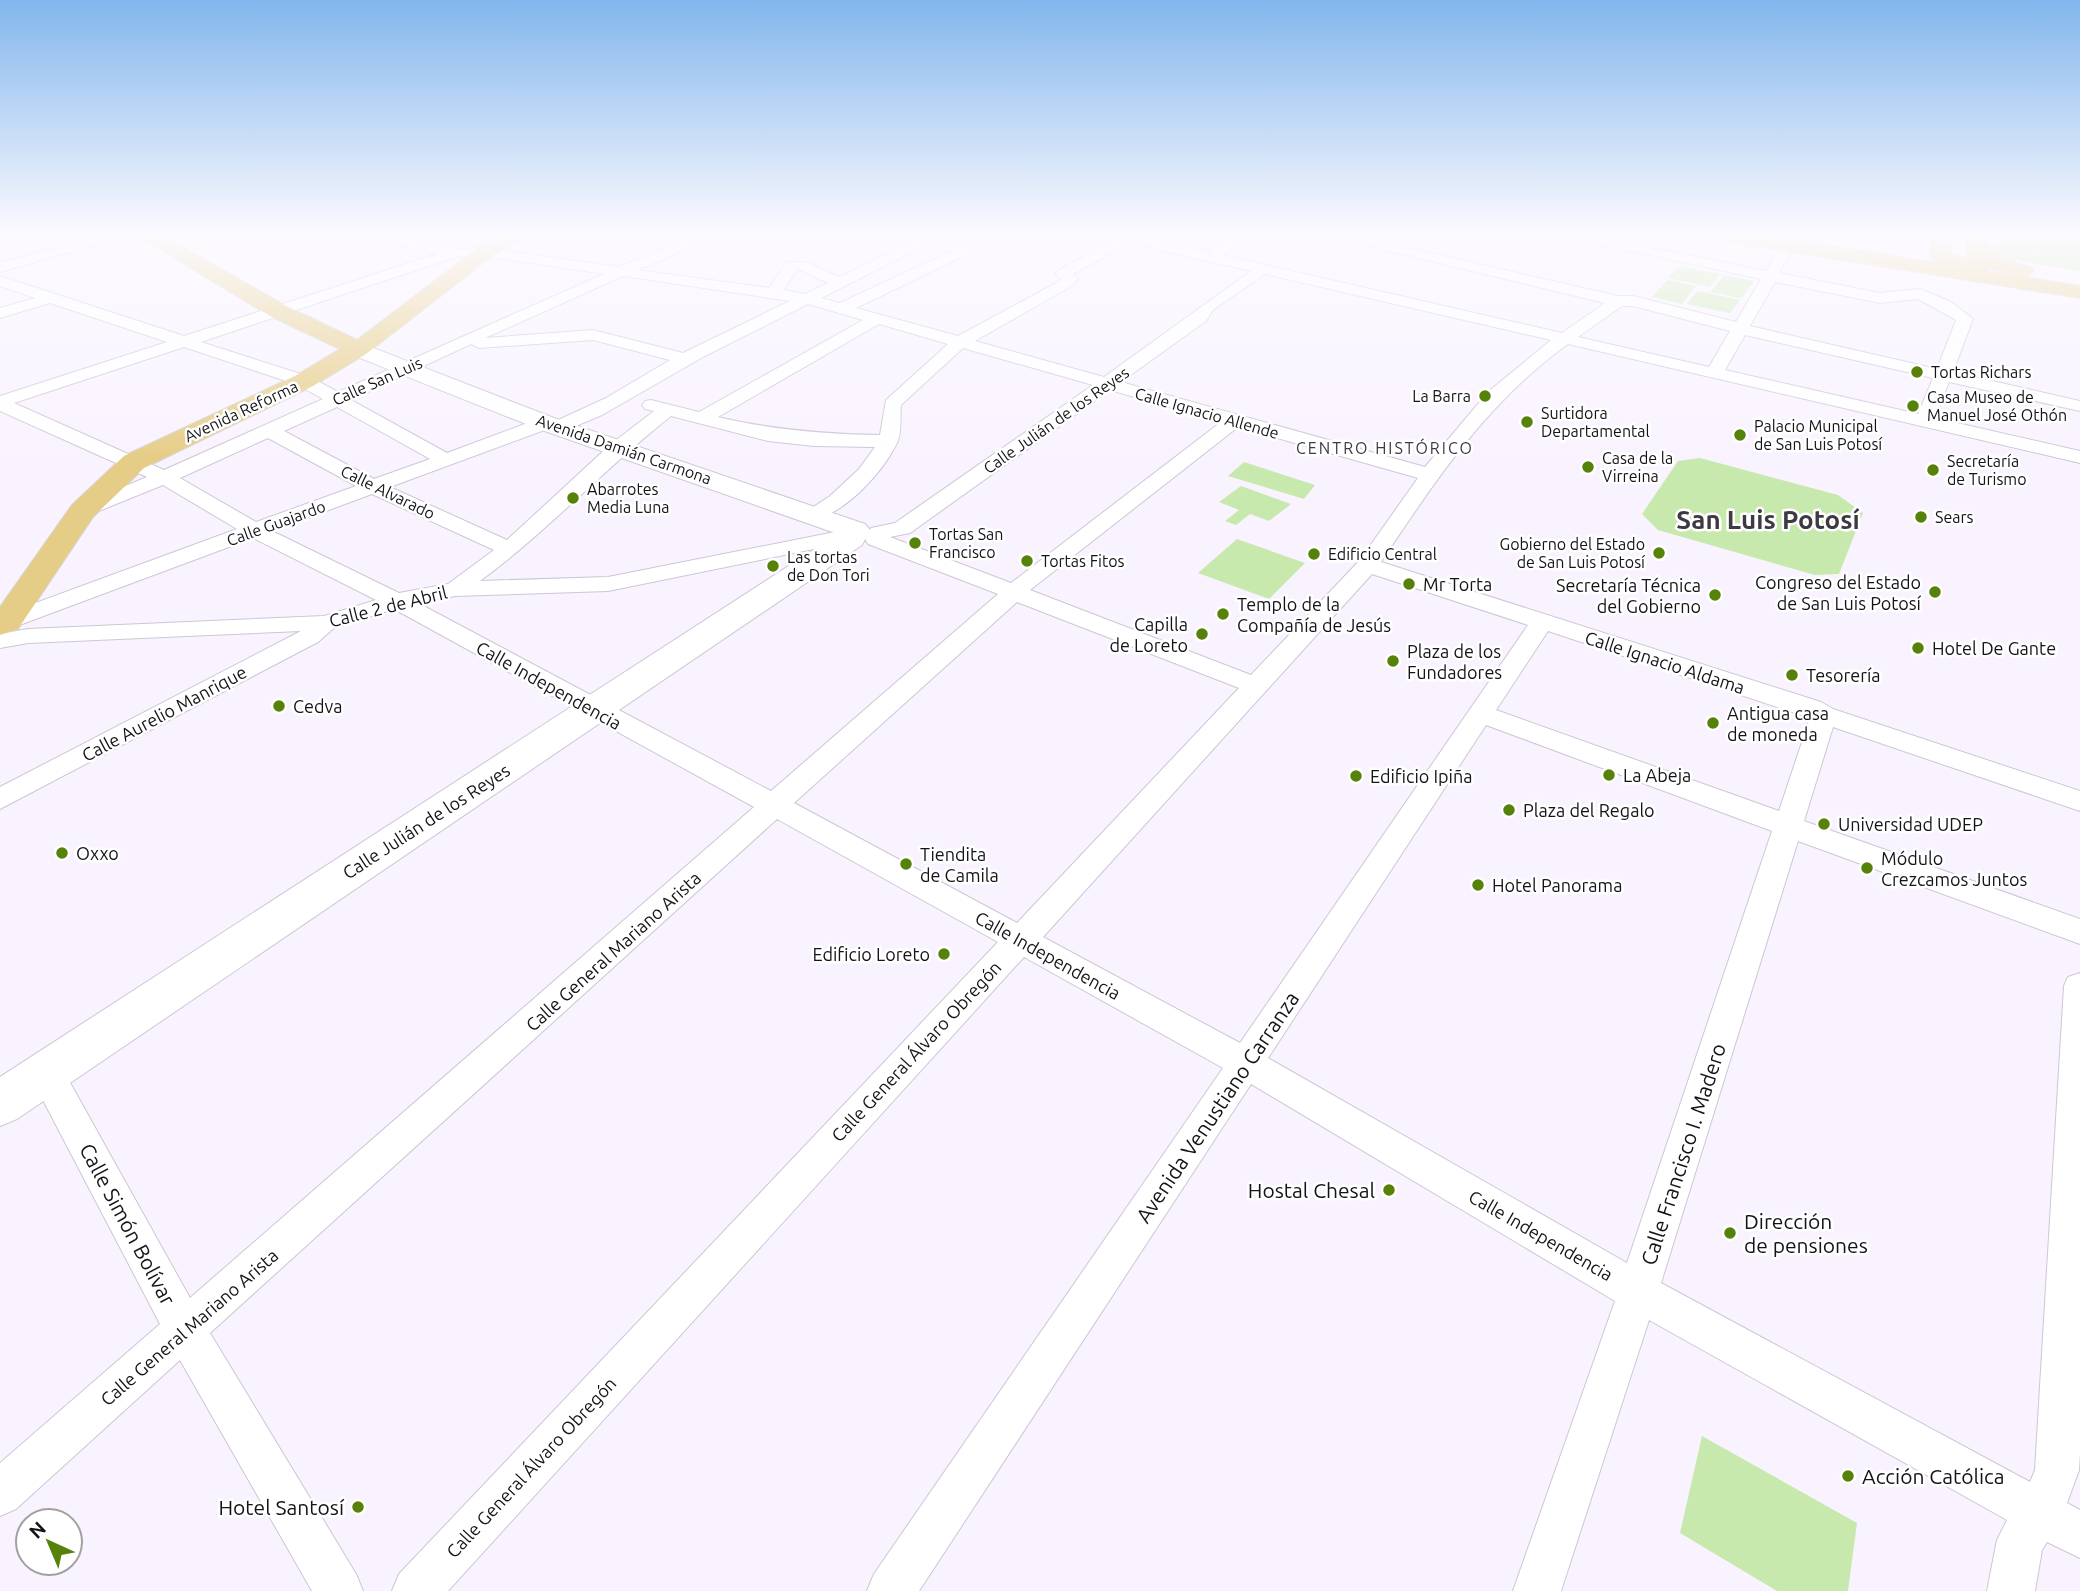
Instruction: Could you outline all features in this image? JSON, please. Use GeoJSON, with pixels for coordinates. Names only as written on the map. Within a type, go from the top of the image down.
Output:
{"type":"FeatureCollection","features":[{"type":"Feature","properties":{"kind":"main road","name":"Avenida Damián Carmona"},"geometry":{"type":"LineString","coordinates":[[275,309],[552,425],[813,514],[862,535]]}},
{"type":"Feature","properties":{"kind":"main road","name":"Avenida Damián Carmona"},"geometry":{"type":"LineString","coordinates":[[307,309],[363,345]]}},
{"type":"Feature","properties":{"kind":"main road","name":"Avenida Reforma"},"geometry":{"type":"LineString","coordinates":[[2,630],[82,511],[134,462],[304,381],[363,345],[410,309]]}},
{"type":"Feature","properties":{"kind":"main road","name":"Calle Julián de los Reyes"},"geometry":{"type":"LineString","coordinates":[[0,1104],[862,535]]}},
{"type":"Feature","properties":{"kind":"street"},"geometry":{"type":"LineString","coordinates":[[88,309],[304,381],[446,460]]}},
{"type":"Feature","properties":{"kind":"street"},"geometry":{"type":"LineString","coordinates":[[0,403],[283,309]]}},
{"type":"Feature","properties":{"kind":"street","name":"Calle San Luis"},"geometry":{"type":"LineString","coordinates":[[82,511],[166,478],[270,431],[401,364],[463,344],[537,309]]}},
{"type":"Feature","properties":{"kind":"street","name":"Calle Guajardo"},"geometry":{"type":"LineString","coordinates":[[2,630],[255,531],[621,398],[685,359],[782,309]]}},
{"type":"Feature","properties":{"kind":"street","name":"Calle Ignacio Allende"},"geometry":{"type":"LineString","coordinates":[[843,309],[1430,475]]}},
{"type":"Feature","properties":{"kind":"street"},"geometry":{"type":"LineString","coordinates":[[813,514],[837,500],[866,473],[889,441],[892,404],[960,343],[1020,309]]}},
{"type":"Feature","properties":{"kind":"street","name":"Calle Julián de los Reyes"},"geometry":{"type":"LineString","coordinates":[[862,535],[902,528],[1208,309]]}},
{"type":"Feature","properties":{"kind":"street"},"geometry":{"type":"LineString","coordinates":[[1434,309],[2080,457]]}},
{"type":"Feature","properties":{"kind":"street","name":"Calle General Álvaro Obregón"},"geometry":{"type":"LineString","coordinates":[[415,1591],[1368,565],[1430,475],[1495,395],[1565,338],[1606,309]]}},
{"type":"Feature","properties":{"kind":"street"},"geometry":{"type":"LineString","coordinates":[[1665,309],[1740,329],[2080,406]]}},
{"type":"Feature","properties":{"kind":"street"},"geometry":{"type":"LineString","coordinates":[[1715,372],[1752,309]]}},
{"type":"Feature","properties":{"kind":"street"},"geometry":{"type":"LineString","coordinates":[[1925,421],[1965,319],[1951,309]]}},
{"type":"Feature","properties":{"kind":"street"},"geometry":{"type":"LineString","coordinates":[[702,418],[878,318]]}},
{"type":"Feature","properties":{"kind":"street"},"geometry":{"type":"LineString","coordinates":[[463,344],[593,335],[685,359]]}},
{"type":"Feature","properties":{"kind":"street"},"geometry":{"type":"LineString","coordinates":[[621,398],[768,435],[814,440],[889,441]]}},
{"type":"Feature","properties":{"kind":"street","name":"Calle Independencia"},"geometry":{"type":"LineString","coordinates":[[0,403],[166,478],[255,531],[396,601],[776,806],[1246,1063],[1639,1293],[2080,1535]]}},
{"type":"Feature","properties":{"kind":"street","name":"Calle 2 de Abril"},"geometry":{"type":"LineString","coordinates":[[2,630],[29,636],[326,623],[396,601],[455,589],[510,549],[618,448],[668,409]]}},
{"type":"Feature","properties":{"kind":"street","name":"Calle General Mariano Arista"},"geometry":{"type":"LineString","coordinates":[[0,1493],[186,1331],[1013,593],[1235,420]]}},
{"type":"Feature","properties":{"kind":"street","name":"Calle Alvarado"},"geometry":{"type":"LineString","coordinates":[[270,431],[373,487],[510,549]]}},
{"type":"Feature","properties":{"kind":"street"},"geometry":{"type":"LineString","coordinates":[[455,589],[608,584],[862,535]]}},
{"type":"Feature","properties":{"kind":"street","name":"Avenida Damián Carmona"},"geometry":{"type":"LineString","coordinates":[[862,535],[1256,686]]}},
{"type":"Feature","properties":{"kind":"street","name":"Calle Ignacio Aldama"},"geometry":{"type":"LineString","coordinates":[[1368,565],[1812,708],[1824,715],[2080,801]]}},
{"type":"Feature","properties":{"kind":"street","name":"Avenida Venustiano Carranza"},"geometry":{"type":"LineString","coordinates":[[891,1591],[1542,622]]}},
{"type":"Feature","properties":{"kind":"street","name":"Calle Aurelio Manrique"},"geometry":{"type":"LineString","coordinates":[[0,799],[309,637],[326,623]]}},
{"type":"Feature","properties":{"kind":"street"},"geometry":{"type":"LineString","coordinates":[[1481,714],[2080,932]]}},
{"type":"Feature","properties":{"kind":"street","name":"Calle Francisco I. Madero"},"geometry":{"type":"LineString","coordinates":[[1537,1591],[1639,1293],[1824,715]]}},
{"type":"Feature","properties":{"kind":"street"},"geometry":{"type":"LineString","coordinates":[[2011,1591],[2020,1540],[2040,1515],[2057,1471],[2080,986]]}},
{"type":"Feature","properties":{"kind":"street","name":"Calle Simón Bolívar"},"geometry":{"type":"LineString","coordinates":[[46,1072],[186,1331],[339,1591]]}},
{"type":"Feature","properties":{"kind":"green space"},"geometry":{"type":"Polygon","coordinates":[[[1712,309],[1733,309],[1730,313],[1712,309]]]}},
{"type":"Feature","properties":{"kind":"green space"},"geometry":{"type":"Polygon","coordinates":[[[1700,458],[1838,495],[1863,513],[1839,574],[1815,575],[1658,530],[1642,514],[1678,461],[1700,458]]]}},
{"type":"Feature","properties":{"kind":"green space"},"geometry":{"type":"Polygon","coordinates":[[[1244,462],[1315,485],[1304,499],[1228,476],[1244,462]]]}},
{"type":"Feature","properties":{"kind":"green space"},"geometry":{"type":"Polygon","coordinates":[[[1241,486],[1291,504],[1269,521],[1250,514],[1236,525],[1225,521],[1239,510],[1219,502],[1241,486]]]}},
{"type":"Feature","properties":{"kind":"green space"},"geometry":{"type":"Polygon","coordinates":[[[1237,539],[1305,563],[1269,599],[1198,573],[1237,539]]]}},
{"type":"Feature","properties":{"kind":"green space"},"geometry":{"type":"Polygon","coordinates":[[[1702,1436],[1857,1523],[1848,1591],[1777,1591],[1680,1533],[1702,1436]]]}},
{"type":"Feature","properties":{"kind":"place","name":"Tortas Richars"},"geometry":{"type":"Point","coordinates":[1917,372]}},
{"type":"Feature","properties":{"kind":"place","name":"La Barra"},"geometry":{"type":"Point","coordinates":[1485,396]}},
{"type":"Feature","properties":{"kind":"place","name":"Casa Museo de Manuel José Othón"},"geometry":{"type":"Point","coordinates":[1913,406]}},
{"type":"Feature","properties":{"kind":"place","name":"Surtidora Departamental"},"geometry":{"type":"Point","coordinates":[1527,422]}},
{"type":"Feature","properties":{"kind":"place","name":"Palacio Municipal de San Luis Potosí"},"geometry":{"type":"Point","coordinates":[1740,435]}},
{"type":"Feature","properties":{"kind":"place","name":"Casa de la Virreina"},"geometry":{"type":"Point","coordinates":[1588,467]}},
{"type":"Feature","properties":{"kind":"place","name":"Secretaría de Turismo"},"geometry":{"type":"Point","coordinates":[1933,470]}},
{"type":"Feature","properties":{"kind":"place","name":"Abarrotes Media Luna"},"geometry":{"type":"Point","coordinates":[573,498]}},
{"type":"Feature","properties":{"kind":"place","name":"Sears"},"geometry":{"type":"Point","coordinates":[1921,517]}},
{"type":"Feature","properties":{"kind":"place","name":"Tortas San Francisco"},"geometry":{"type":"Point","coordinates":[915,543]}},
{"type":"Feature","properties":{"kind":"place","name":"Gobierno del Estado de San Luis Potosí"},"geometry":{"type":"Point","coordinates":[1659,553]}},
{"type":"Feature","properties":{"kind":"place","name":"Edificio Central"},"geometry":{"type":"Point","coordinates":[1314,554]}},
{"type":"Feature","properties":{"kind":"place","name":"Tortas Fitos"},"geometry":{"type":"Point","coordinates":[1027,561]}},
{"type":"Feature","properties":{"kind":"place","name":"Las tortas de Don Tori"},"geometry":{"type":"Point","coordinates":[773,566]}},
{"type":"Feature","properties":{"kind":"place","name":"Mr Torta"},"geometry":{"type":"Point","coordinates":[1409,584]}},
{"type":"Feature","properties":{"kind":"place","name":"Congreso del Estado de San Luis Potosí"},"geometry":{"type":"Point","coordinates":[1935,592]}},
{"type":"Feature","properties":{"kind":"place","name":"Secretaría Técnica del Gobierno"},"geometry":{"type":"Point","coordinates":[1715,595]}},
{"type":"Feature","properties":{"kind":"place","name":"Templo de la Compañía de Jesús"},"geometry":{"type":"Point","coordinates":[1223,614]}},
{"type":"Feature","properties":{"kind":"place","name":"Capilla de Loreto"},"geometry":{"type":"Point","coordinates":[1202,634]}},
{"type":"Feature","properties":{"kind":"place","name":"Hotel De Gante"},"geometry":{"type":"Point","coordinates":[1918,648]}},
{"type":"Feature","properties":{"kind":"place","name":"Plaza de los Fundadores"},"geometry":{"type":"Point","coordinates":[1393,661]}},
{"type":"Feature","properties":{"kind":"place","name":"Tesorería"},"geometry":{"type":"Point","coordinates":[1792,675]}},
{"type":"Feature","properties":{"kind":"place","name":"Cedva"},"geometry":{"type":"Point","coordinates":[279,706]}},
{"type":"Feature","properties":{"kind":"place","name":"Antigua casa de moneda"},"geometry":{"type":"Point","coordinates":[1713,723]}},
{"type":"Feature","properties":{"kind":"place","name":"La Abeja"},"geometry":{"type":"Point","coordinates":[1609,775]}},
{"type":"Feature","properties":{"kind":"place","name":"Edificio Ipiña"},"geometry":{"type":"Point","coordinates":[1356,776]}},
{"type":"Feature","properties":{"kind":"place","name":"Plaza del Regalo"},"geometry":{"type":"Point","coordinates":[1509,810]}},
{"type":"Feature","properties":{"kind":"place","name":"Universidad UDEP"},"geometry":{"type":"Point","coordinates":[1824,824]}},
{"type":"Feature","properties":{"kind":"place","name":"Oxxo"},"geometry":{"type":"Point","coordinates":[62,853]}},
{"type":"Feature","properties":{"kind":"place","name":"Tiendita de Camila"},"geometry":{"type":"Point","coordinates":[906,864]}},
{"type":"Feature","properties":{"kind":"place","name":"Módulo Crezcamos Juntos"},"geometry":{"type":"Point","coordinates":[1867,868]}},
{"type":"Feature","properties":{"kind":"place","name":"Hotel Panorama"},"geometry":{"type":"Point","coordinates":[1478,885]}},
{"type":"Feature","properties":{"kind":"place","name":"Edificio Loreto"},"geometry":{"type":"Point","coordinates":[944,954]}},
{"type":"Feature","properties":{"kind":"place","name":"Hostal Chesal"},"geometry":{"type":"Point","coordinates":[1389,1190]}},
{"type":"Feature","properties":{"kind":"place","name":"Dirección de pensiones"},"geometry":{"type":"Point","coordinates":[1730,1233]}},
{"type":"Feature","properties":{"kind":"place","name":"Acción Católica"},"geometry":{"type":"Point","coordinates":[1848,1476]}},
{"type":"Feature","properties":{"kind":"place","name":"Hotel Santosí"},"geometry":{"type":"Point","coordinates":[358,1507]}},
{"type":"Feature","properties":{"kind":"district","name":"CENTRO HISTÓRICO"},"geometry":{"type":"Point","coordinates":[1385,448]}},
{"type":"Feature","properties":{"kind":"district","name":"San Luis Potosí"},"geometry":{"type":"Point","coordinates":[1768,519]}}]}
